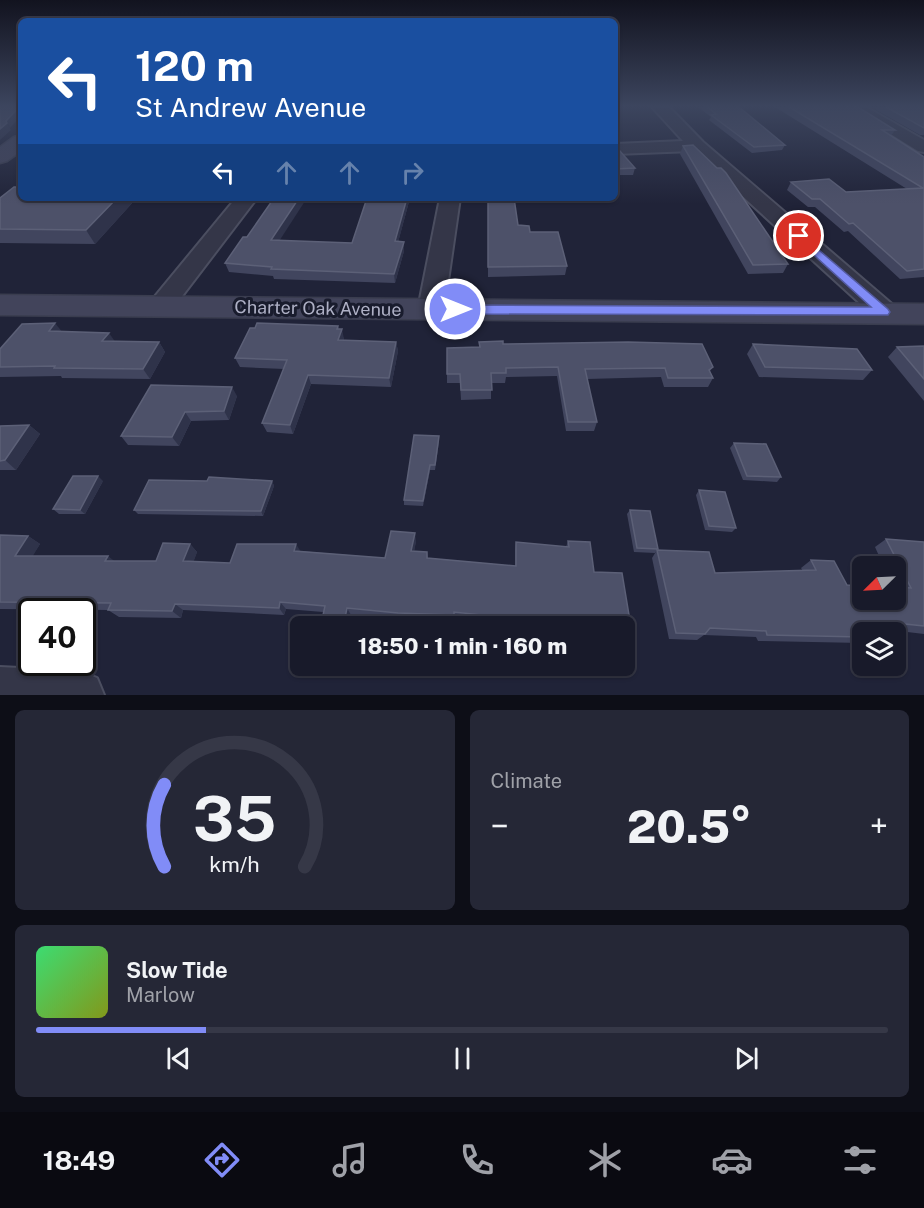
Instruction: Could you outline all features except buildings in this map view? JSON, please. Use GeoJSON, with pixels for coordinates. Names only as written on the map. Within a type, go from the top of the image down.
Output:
{"type":"FeatureCollection","features":[{"type":"Feature","properties":{"kind":"street"},"geometry":{"type":"LineString","coordinates":[[691,139],[884,312]]}},
{"type":"Feature","properties":{"kind":"street"},"geometry":{"type":"LineString","coordinates":[[911,139],[924,147]]}},
{"type":"Feature","properties":{"kind":"street"},"geometry":{"type":"LineString","coordinates":[[0,158],[18,143]]}},
{"type":"Feature","properties":{"kind":"street"},"geometry":{"type":"LineString","coordinates":[[618,149],[697,146]]}},
{"type":"Feature","properties":{"kind":"street"},"geometry":{"type":"LineString","coordinates":[[161,306],[244,201]]}},
{"type":"Feature","properties":{"kind":"street"},"geometry":{"type":"LineString","coordinates":[[431,309],[449,201]]}},
{"type":"Feature","properties":{"kind":"street","name":"Charter Oak Avenue"},"geometry":{"type":"LineString","coordinates":[[0,305],[924,314]]}},
{"type":"Feature","properties":{"kind":"street"},"geometry":{"type":"LineString","coordinates":[[0,691],[80,695]]}},
{"type":"Feature","properties":{"kind":"route"},"geometry":{"type":"LineString","coordinates":[[455,309],[884,312],[799,236]]}}]}
